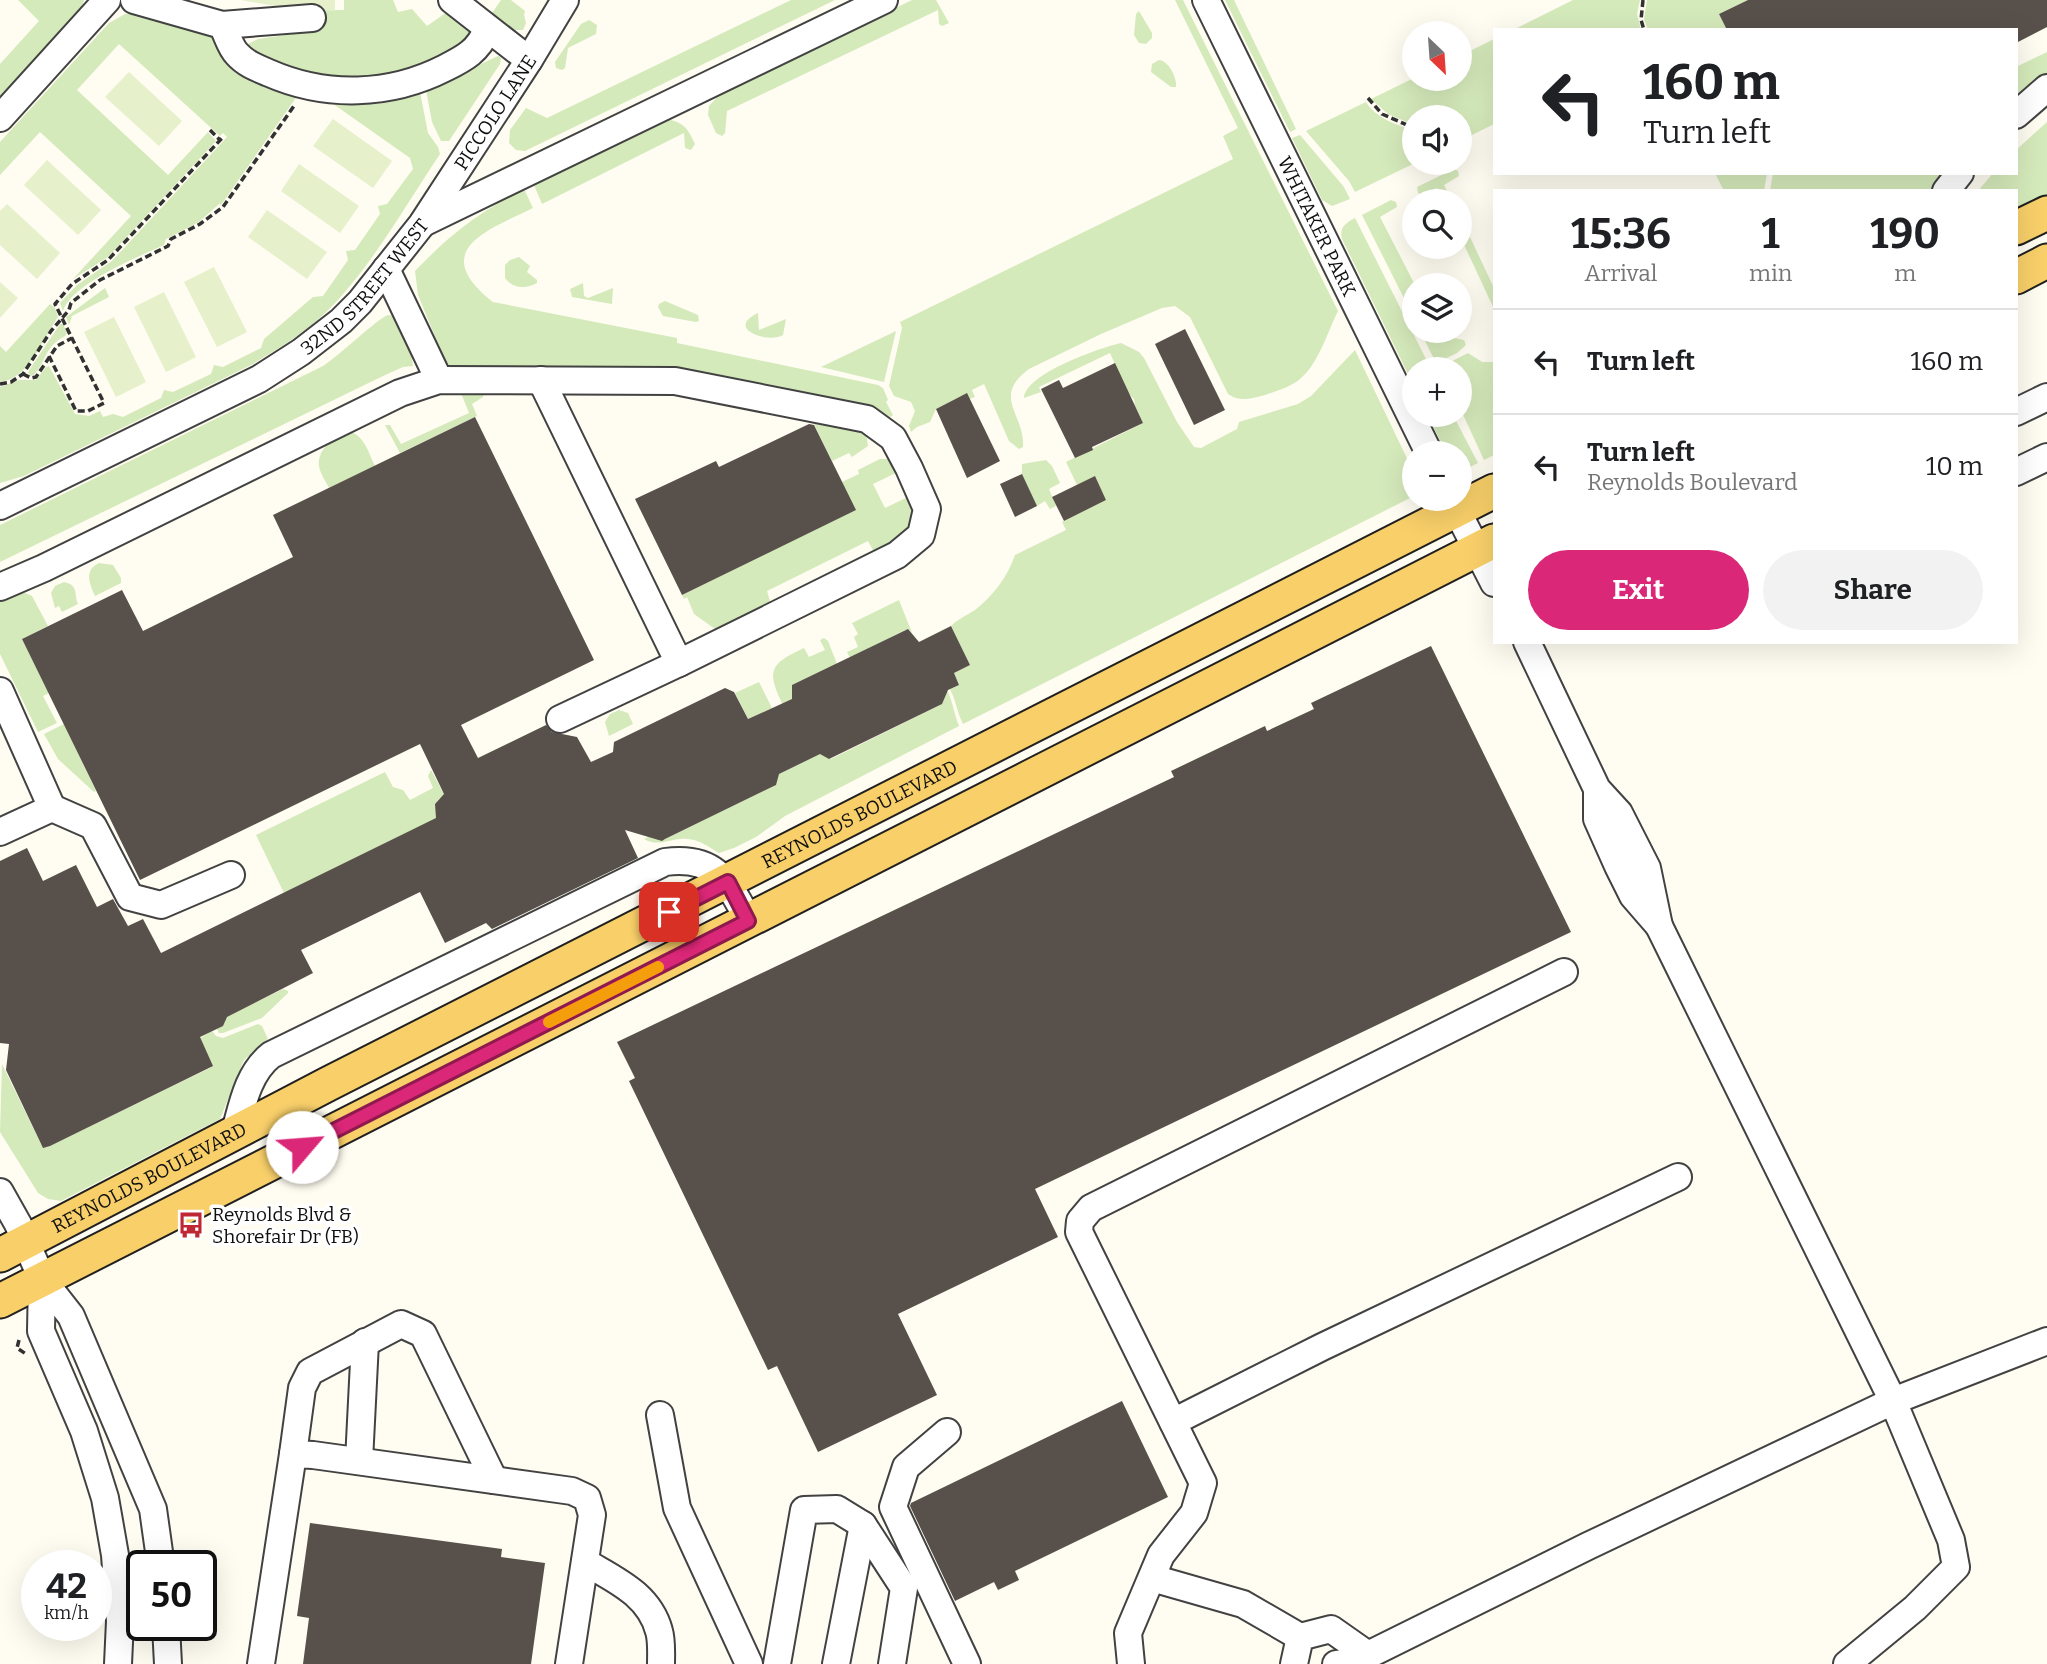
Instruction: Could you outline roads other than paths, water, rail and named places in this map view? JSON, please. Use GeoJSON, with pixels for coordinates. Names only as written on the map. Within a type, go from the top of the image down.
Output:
{"type":"FeatureCollection","features":[{"type":"Feature","properties":{"kind":"main road"},"geometry":{"type":"LineString","coordinates":[[2018,227],[2047,213]]}},
{"type":"Feature","properties":{"kind":"main road"},"geometry":{"type":"LineString","coordinates":[[2018,276],[2047,261]]}},
{"type":"Feature","properties":{"kind":"main road","name":"REYNOLDS BOULEVARD"},"geometry":{"type":"LineString","coordinates":[[1472,498],[1493,491]]}},
{"type":"Feature","properties":{"kind":"main road","name":"REYNOLDS BOULEVARD"},"geometry":{"type":"LineString","coordinates":[[13,1248],[728,882],[1441,511]]}},
{"type":"Feature","properties":{"kind":"main road"},"geometry":{"type":"LineString","coordinates":[[0,1301],[1486,546]]}},
{"type":"Feature","properties":{"kind":"street"},"geometry":{"type":"LineString","coordinates":[[0,118],[107,0]]}},
{"type":"Feature","properties":{"kind":"street"},"geometry":{"type":"LineString","coordinates":[[134,0],[222,26],[312,18]]}},
{"type":"Feature","properties":{"kind":"street"},"geometry":{"type":"LineString","coordinates":[[452,0],[487,30],[529,60]]}},
{"type":"Feature","properties":{"kind":"street","name":"PICCOLO LANE"},"geometry":{"type":"LineString","coordinates":[[422,224],[565,0]]}},
{"type":"Feature","properties":{"kind":"street","name":"32ND STREET WEST"},"geometry":{"type":"LineString","coordinates":[[0,506],[259,379],[301,352],[341,321],[360,302],[422,224],[884,0]]}},
{"type":"Feature","properties":{"kind":"street","name":"WHITAKER PARK"},"geometry":{"type":"LineString","coordinates":[[1206,0],[1423,441]]}},
{"type":"Feature","properties":{"kind":"street"},"geometry":{"type":"LineString","coordinates":[[222,26],[236,53],[251,66],[289,82],[351,92],[401,85],[430,75],[472,54],[487,30]]}},
{"type":"Feature","properties":{"kind":"street"},"geometry":{"type":"LineString","coordinates":[[2018,113],[2047,88]]}},
{"type":"Feature","properties":{"kind":"street"},"geometry":{"type":"LineString","coordinates":[[1948,189],[1958,175]]}},
{"type":"Feature","properties":{"kind":"street"},"geometry":{"type":"LineString","coordinates":[[386,270],[439,380]]}},
{"type":"Feature","properties":{"kind":"street"},"geometry":{"type":"LineString","coordinates":[[0,587],[44,568],[400,393],[439,380],[676,382],[867,419],[893,439],[927,509],[921,535],[897,555],[560,719]]}},
{"type":"Feature","properties":{"kind":"street"},"geometry":{"type":"LineString","coordinates":[[541,380],[679,663]]}},
{"type":"Feature","properties":{"kind":"street"},"geometry":{"type":"LineString","coordinates":[[2018,411],[2047,397]]}},
{"type":"Feature","properties":{"kind":"street"},"geometry":{"type":"LineString","coordinates":[[2018,471],[2047,457]]}},
{"type":"Feature","properties":{"kind":"street"},"geometry":{"type":"LineString","coordinates":[[1459,511],[1486,546],[1493,578]]}},
{"type":"Feature","properties":{"kind":"street"},"geometry":{"type":"LineString","coordinates":[[1528,644],[1597,789],[1597,819],[1613,854],[1633,896],[1659,926],[1893,1401],[1951,1540],[1956,1567],[1915,1608],[1847,1664]]}},
{"type":"Feature","properties":{"kind":"street"},"geometry":{"type":"LineString","coordinates":[[0,691],[52,808],[93,826],[130,897],[161,905],[231,875]]}},
{"type":"Feature","properties":{"kind":"street"},"geometry":{"type":"LineString","coordinates":[[0,832],[52,808]]}},
{"type":"Feature","properties":{"kind":"street"},"geometry":{"type":"LineString","coordinates":[[234,1135],[256,1070],[271,1055],[665,862],[684,859],[695,861],[728,882],[748,921]]}},
{"type":"Feature","properties":{"kind":"street"},"geometry":{"type":"LineString","coordinates":[[1131,1664],[1128,1633],[1161,1555],[1194,1513],[1203,1483],[1079,1232],[1080,1221],[1091,1208],[1104,1201],[1564,972]]}},
{"type":"Feature","properties":{"kind":"street"},"geometry":{"type":"LineString","coordinates":[[1173,1422],[1322,1347],[1678,1177]]}},
{"type":"Feature","properties":{"kind":"street"},"geometry":{"type":"LineString","coordinates":[[0,1192],[13,1248],[71,1316],[153,1509],[159,1550]]}},
{"type":"Feature","properties":{"kind":"street"},"geometry":{"type":"LineString","coordinates":[[42,1279],[41,1331],[84,1431],[106,1499],[115,1555],[120,1621],[118,1664]]}},
{"type":"Feature","properties":{"kind":"street"},"geometry":{"type":"LineString","coordinates":[[261,1664],[302,1388],[310,1371],[401,1324],[423,1334],[495,1480]]}},
{"type":"Feature","properties":{"kind":"street"},"geometry":{"type":"LineString","coordinates":[[1152,1577],[1243,1604],[1300,1637],[1331,1629],[1356,1661],[1588,1546],[1893,1401],[2047,1341]]}},
{"type":"Feature","properties":{"kind":"street"},"geometry":{"type":"LineString","coordinates":[[359,1461],[365,1342]]}},
{"type":"Feature","properties":{"kind":"street"},"geometry":{"type":"LineString","coordinates":[[660,1415],[677,1508],[749,1664]]}},
{"type":"Feature","properties":{"kind":"street"},"geometry":{"type":"LineString","coordinates":[[947,1432],[906,1466],[893,1507],[967,1664]]}},
{"type":"Feature","properties":{"kind":"street"},"geometry":{"type":"LineString","coordinates":[[293,1454],[572,1491],[587,1498],[592,1515],[569,1664]]}},
{"type":"Feature","properties":{"kind":"street"},"geometry":{"type":"LineString","coordinates":[[777,1664],[804,1510],[837,1509],[863,1525],[904,1588],[892,1664]]}},
{"type":"Feature","properties":{"kind":"street"},"geometry":{"type":"LineString","coordinates":[[836,1664],[863,1525]]}},
{"type":"Feature","properties":{"kind":"street"},"geometry":{"type":"LineString","coordinates":[[585,1562],[629,1589],[648,1606],[659,1632],[662,1664]]}},
{"type":"Feature","properties":{"kind":"street"},"geometry":{"type":"LineString","coordinates":[[1294,1664],[1300,1637]]}},
{"type":"Feature","properties":{"kind":"street"},"geometry":{"type":"LineString","coordinates":[[167,1641],[168,1664]]}},
{"type":"Feature","properties":{"kind":"place","name":"Reynolds Blvd & Shorefair Dr (FB)"},"geometry":{"type":"Point","coordinates":[191,1225]}}]}
